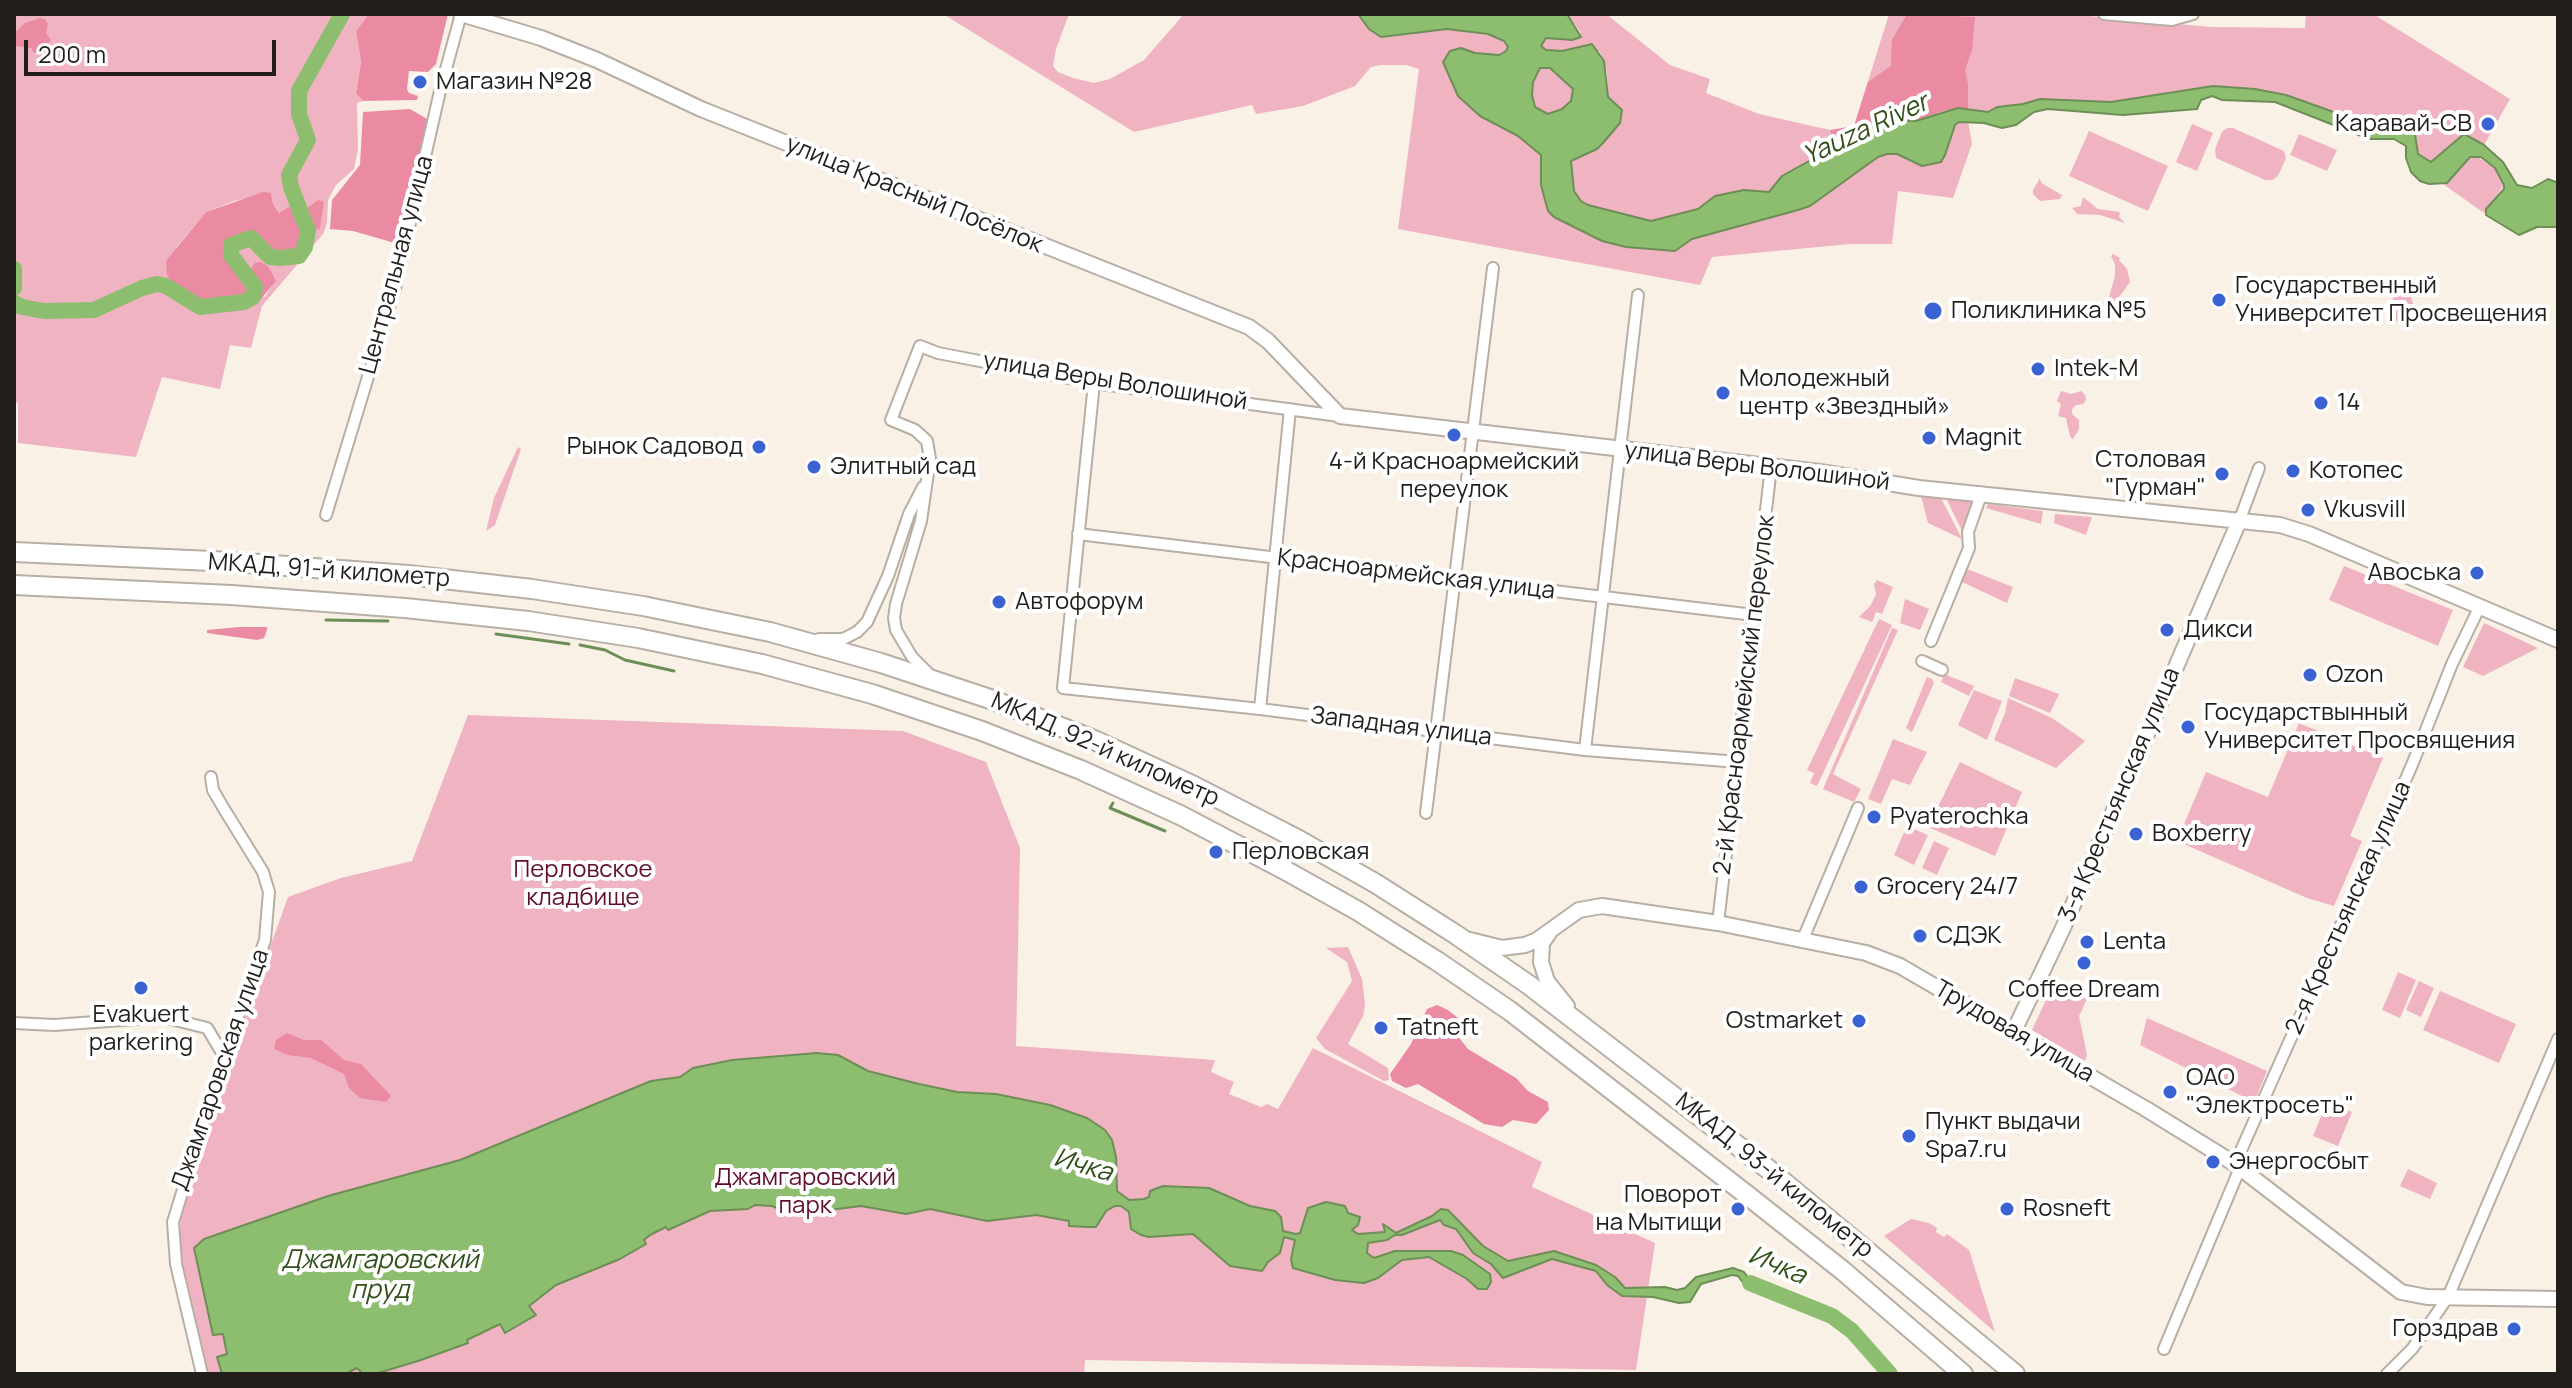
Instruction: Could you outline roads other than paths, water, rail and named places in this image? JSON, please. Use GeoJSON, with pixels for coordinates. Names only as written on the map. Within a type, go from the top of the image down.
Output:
{"type":"FeatureCollection","features":[{"type":"Feature","properties":{"kind":"highway","name":"МКАД, 91-й километр"},"geometry":{"type":"LineString","coordinates":[[14,552],[233,562],[398,574],[532,589],[643,606]]}},
{"type":"Feature","properties":{"kind":"highway","name":"МКАД, 91-й километр"},"geometry":{"type":"LineString","coordinates":[[14,585],[231,595],[405,608],[528,621],[638,638]]}},
{"type":"Feature","properties":{"kind":"highway","name":"МКАД, 92-й километр"},"geometry":{"type":"LineString","coordinates":[[643,606],[770,632],[881,663],[993,700],[1094,740],[1194,786],[1299,840],[1375,883],[1529,985]]}},
{"type":"Feature","properties":{"kind":"highway","name":"МКАД, 92-й километр"},"geometry":{"type":"LineString","coordinates":[[638,638],[762,664],[872,694],[982,731],[1081,770],[1180,815],[1326,892],[1510,1011]]}},
{"type":"Feature","properties":{"kind":"highway","name":"МКАД, 93-й километр"},"geometry":{"type":"LineString","coordinates":[[1529,985],[1768,1169],[2015,1374]]}},
{"type":"Feature","properties":{"kind":"highway","name":"МКАД, 93-й километр"},"geometry":{"type":"LineString","coordinates":[[1510,1011],[1830,1261],[1963,1374]]}},
{"type":"Feature","properties":{"kind":"street","name":"улица Красный Посёлок"},"geometry":{"type":"LineString","coordinates":[[461,14],[541,38],[597,60],[701,109],[1249,327],[1268,341],[1340,416]]}},
{"type":"Feature","properties":{"kind":"street","name":"Центральная улица"},"geometry":{"type":"LineString","coordinates":[[326,515],[395,288],[461,14]]}},
{"type":"Feature","properties":{"kind":"street"},"geometry":{"type":"LineString","coordinates":[[2104,14],[2172,20],[2193,14]]}},
{"type":"Feature","properties":{"kind":"street"},"geometry":{"type":"LineString","coordinates":[[1426,813],[1493,268]]}},
{"type":"Feature","properties":{"kind":"street"},"geometry":{"type":"LineString","coordinates":[[1585,750],[1638,295]]}},
{"type":"Feature","properties":{"kind":"street","name":"улица Веры Волошиной"},"geometry":{"type":"LineString","coordinates":[[928,478],[930,459],[927,441],[915,430],[891,420],[920,346],[938,353],[1094,383],[1340,416],[1981,495],[2240,519],[2295,529],[2558,640]]}},
{"type":"Feature","properties":{"kind":"street"},"geometry":{"type":"LineString","coordinates":[[1078,534],[1094,383]]}},
{"type":"Feature","properties":{"kind":"street"},"geometry":{"type":"LineString","coordinates":[[1260,709],[1290,409]]}},
{"type":"Feature","properties":{"kind":"street","name":"2-й Красноармейский переулок"},"geometry":{"type":"LineString","coordinates":[[1718,923],[1771,467]]}},
{"type":"Feature","properties":{"kind":"street","name":"3-я Крестьянская улица"},"geometry":{"type":"LineString","coordinates":[[2014,1031],[2063,928],[2240,519],[2259,468]]}},
{"type":"Feature","properties":{"kind":"street"},"geometry":{"type":"LineString","coordinates":[[770,632],[825,640],[843,639],[857,632],[875,609],[909,514],[928,478]]}},
{"type":"Feature","properties":{"kind":"street"},"geometry":{"type":"LineString","coordinates":[[928,478],[921,521],[894,618],[896,630],[912,657],[939,682]]}},
{"type":"Feature","properties":{"kind":"street"},"geometry":{"type":"LineString","coordinates":[[1931,641],[1969,548],[1968,532],[1981,495]]}},
{"type":"Feature","properties":{"kind":"street","name":"Красноармейская улица"},"geometry":{"type":"LineString","coordinates":[[1078,534],[1754,615]]}},
{"type":"Feature","properties":{"kind":"street","name":"Западная улица"},"geometry":{"type":"LineString","coordinates":[[1078,534],[1063,688],[1585,750],[1739,762]]}},
{"type":"Feature","properties":{"kind":"street","name":"2-я Крестьянская улица"},"geometry":{"type":"LineString","coordinates":[[2164,1349],[2238,1166],[2412,765],[2452,664],[2480,606]]}},
{"type":"Feature","properties":{"kind":"street"},"geometry":{"type":"LineString","coordinates":[[1922,661],[1942,670]]}},
{"type":"Feature","properties":{"kind":"street","name":"Джамгаровская улица"},"geometry":{"type":"LineString","coordinates":[[202,1374],[176,1264],[173,1222],[224,1056],[221,1027],[265,940],[269,892],[263,872],[213,790],[211,777]]}},
{"type":"Feature","properties":{"kind":"street"},"geometry":{"type":"LineString","coordinates":[[1803,939],[1858,808]]}},
{"type":"Feature","properties":{"kind":"street","name":"Трудовая улица"},"geometry":{"type":"LineString","coordinates":[[1455,934],[1489,946],[1525,945],[1579,910],[1602,906],[1718,923],[1866,953],[1900,966],[2014,1031],[2238,1166],[2396,1289],[2417,1296],[2448,1297]]}},
{"type":"Feature","properties":{"kind":"street"},"geometry":{"type":"LineString","coordinates":[[1554,927],[1542,943],[1547,981],[1553,992],[1598,1037]]}},
{"type":"Feature","properties":{"kind":"street"},"geometry":{"type":"LineString","coordinates":[[14,1023],[54,1025],[163,1017],[221,1027],[224,1056]]}},
{"type":"Feature","properties":{"kind":"street"},"geometry":{"type":"LineString","coordinates":[[2387,1374],[2412,1349],[2448,1297],[2558,1039]]}},
{"type":"Feature","properties":{"kind":"street"},"geometry":{"type":"LineString","coordinates":[[2448,1297],[2558,1299]]}},
{"type":"Feature","properties":{"kind":"water"},"geometry":{"type":"Polygon","coordinates":[[[1358,14],[1567,14],[1581,37],[1572,40],[1546,38],[1541,46],[1546,50],[1562,51],[1592,44],[1604,61],[1608,97],[1622,110],[1620,123],[1597,149],[1571,161],[1574,191],[1588,205],[1651,221],[1698,209],[1715,196],[1744,190],[1769,192],[1782,176],[1883,120],[1916,121],[1958,108],[1988,112],[1997,107],[2040,99],[2111,102],[2213,86],[2286,95],[2342,115],[2374,131],[2405,127],[2415,134],[2418,154],[2431,162],[2464,134],[2484,145],[2503,162],[2517,185],[2532,188],[2548,179],[2558,183],[2558,227],[2537,227],[2519,235],[2486,215],[2486,209],[2504,185],[2495,168],[2481,157],[2470,157],[2447,183],[2429,184],[2420,181],[2411,172],[2406,146],[2394,139],[2369,139],[2275,102],[2222,100],[2212,96],[2201,100],[2197,109],[2123,115],[2048,109],[2034,112],[2016,125],[2002,128],[1984,123],[1959,122],[1955,125],[1941,162],[1922,166],[1897,154],[1887,154],[1878,157],[1810,206],[1692,239],[1675,251],[1626,247],[1602,241],[1554,217],[1548,211],[1541,185],[1541,155],[1518,136],[1480,116],[1458,96],[1443,62],[1450,51],[1461,48],[1499,55],[1508,47],[1504,41],[1488,34],[1447,29],[1381,37],[1369,29],[1358,14]],[[1540,68],[1533,82],[1532,95],[1535,107],[1548,114],[1562,109],[1571,101],[1573,89],[1550,68],[1540,68]]]}},
{"type":"Feature","properties":{"kind":"water","name":"Джамгаровский пруд"},"geometry":{"type":"Polygon","coordinates":[[[817,1053],[838,1055],[868,1071],[919,1084],[957,1092],[996,1094],[1050,1105],[1087,1118],[1105,1130],[1112,1140],[1117,1191],[1129,1200],[1149,1197],[1150,1191],[1163,1186],[1209,1188],[1250,1206],[1275,1211],[1281,1217],[1283,1231],[1296,1234],[1300,1233],[1308,1208],[1326,1202],[1345,1206],[1348,1213],[1360,1217],[1358,1225],[1352,1230],[1358,1234],[1385,1232],[1383,1224],[1396,1233],[1441,1209],[1448,1210],[1483,1246],[1508,1261],[1554,1251],[1596,1265],[1615,1277],[1625,1288],[1665,1287],[1677,1290],[1685,1288],[1696,1277],[1733,1268],[1744,1272],[1751,1281],[1770,1289],[1769,1292],[1744,1284],[1738,1276],[1732,1275],[1701,1284],[1690,1302],[1622,1296],[1607,1285],[1596,1271],[1552,1259],[1503,1278],[1491,1264],[1473,1253],[1456,1229],[1440,1220],[1387,1240],[1368,1243],[1367,1253],[1374,1258],[1395,1251],[1451,1251],[1463,1255],[1490,1274],[1491,1282],[1487,1289],[1478,1289],[1429,1257],[1402,1260],[1378,1278],[1364,1283],[1335,1280],[1293,1268],[1291,1259],[1295,1240],[1284,1237],[1280,1253],[1262,1271],[1230,1266],[1193,1234],[1141,1235],[1131,1229],[1129,1212],[1121,1206],[1106,1211],[1096,1227],[1087,1227],[1069,1226],[1069,1221],[1036,1215],[987,1221],[930,1209],[906,1214],[861,1206],[814,1212],[797,1210],[791,1214],[772,1206],[755,1205],[748,1209],[710,1211],[668,1230],[666,1227],[650,1235],[644,1240],[646,1244],[620,1259],[556,1285],[529,1306],[536,1315],[505,1333],[500,1324],[467,1340],[468,1343],[421,1360],[375,1374],[363,1374],[357,1368],[345,1374],[222,1374],[217,1357],[227,1354],[223,1334],[213,1335],[194,1248],[204,1239],[328,1196],[460,1160],[651,1081],[680,1077],[693,1068],[732,1060],[817,1053]]]}},
{"type":"Feature","properties":{"kind":"waterway","name":"Yauza River"},"geometry":{"type":"LineString","coordinates":[[14,303],[44,311],[94,310],[157,284],[166,286],[200,307],[244,302],[253,297],[255,287],[231,255],[231,245],[251,238],[270,257],[280,258],[299,256],[305,247],[308,231],[289,175],[308,140],[299,114],[299,91],[342,14]]}},
{"type":"Feature","properties":{"kind":"waterway"},"geometry":{"type":"LineString","coordinates":[[14,269],[14,288]]}},
{"type":"Feature","properties":{"kind":"waterway"},"geometry":{"type":"LineString","coordinates":[[326,620],[388,621]]}},
{"type":"Feature","properties":{"kind":"waterway"},"geometry":{"type":"LineString","coordinates":[[496,634],[569,644]]}},
{"type":"Feature","properties":{"kind":"waterway"},"geometry":{"type":"LineString","coordinates":[[580,645],[605,650],[625,660],[674,671]]}},
{"type":"Feature","properties":{"kind":"waterway"},"geometry":{"type":"LineString","coordinates":[[1113,803],[1110,808],[1165,831]]}},
{"type":"Feature","properties":{"kind":"waterway","name":"Ичка"},"geometry":{"type":"LineString","coordinates":[[1750,1283],[1832,1316],[1852,1331],[1890,1374]]}},
{"type":"Feature","properties":{"kind":"place","name":"Магазин №28"},"geometry":{"type":"Point","coordinates":[420,82]}},
{"type":"Feature","properties":{"kind":"place","name":"Каравай-СВ"},"geometry":{"type":"Point","coordinates":[2488,124]}},
{"type":"Feature","properties":{"kind":"place","name":"Государственный Университет Просвещения"},"geometry":{"type":"Point","coordinates":[2219,300]}},
{"type":"Feature","properties":{"kind":"place","name":"Поликлиника №5"},"geometry":{"type":"Point","coordinates":[1933,311]}},
{"type":"Feature","properties":{"kind":"place","name":"Intek-M"},"geometry":{"type":"Point","coordinates":[2038,369]}},
{"type":"Feature","properties":{"kind":"place","name":"Молодежный центр «Звездный»"},"geometry":{"type":"Point","coordinates":[1723,393]}},
{"type":"Feature","properties":{"kind":"place","name":"14"},"geometry":{"type":"Point","coordinates":[2321,403]}},
{"type":"Feature","properties":{"kind":"place","name":"4-й Красноармейский переулок"},"geometry":{"type":"Point","coordinates":[1454,435]}},
{"type":"Feature","properties":{"kind":"place","name":"Magnit"},"geometry":{"type":"Point","coordinates":[1929,438]}},
{"type":"Feature","properties":{"kind":"place","name":"Рынок Садовод"},"geometry":{"type":"Point","coordinates":[759,447]}},
{"type":"Feature","properties":{"kind":"place","name":"Элитный сад"},"geometry":{"type":"Point","coordinates":[814,467]}},
{"type":"Feature","properties":{"kind":"place","name":"Котопес"},"geometry":{"type":"Point","coordinates":[2293,471]}},
{"type":"Feature","properties":{"kind":"place","name":"Столовая \"Гурман\""},"geometry":{"type":"Point","coordinates":[2222,474]}},
{"type":"Feature","properties":{"kind":"place","name":"Vkusvill"},"geometry":{"type":"Point","coordinates":[2308,510]}},
{"type":"Feature","properties":{"kind":"place","name":"Авоська"},"geometry":{"type":"Point","coordinates":[2477,573]}},
{"type":"Feature","properties":{"kind":"place","name":"Автофорум"},"geometry":{"type":"Point","coordinates":[999,602]}},
{"type":"Feature","properties":{"kind":"place","name":"Дикси"},"geometry":{"type":"Point","coordinates":[2167,630]}},
{"type":"Feature","properties":{"kind":"place","name":"Ozon"},"geometry":{"type":"Point","coordinates":[2310,675]}},
{"type":"Feature","properties":{"kind":"place","name":"Государствынный Университет Просвящения"},"geometry":{"type":"Point","coordinates":[2188,727]}},
{"type":"Feature","properties":{"kind":"place","name":"Pyaterochka"},"geometry":{"type":"Point","coordinates":[1874,817]}},
{"type":"Feature","properties":{"kind":"place","name":"Boxberry"},"geometry":{"type":"Point","coordinates":[2136,834]}},
{"type":"Feature","properties":{"kind":"place","name":"Перловская"},"geometry":{"type":"Point","coordinates":[1216,852]}},
{"type":"Feature","properties":{"kind":"place","name":"Grocery 24/7"},"geometry":{"type":"Point","coordinates":[1861,887]}},
{"type":"Feature","properties":{"kind":"place","name":"СДЭК"},"geometry":{"type":"Point","coordinates":[1920,936]}},
{"type":"Feature","properties":{"kind":"place","name":"Lenta"},"geometry":{"type":"Point","coordinates":[2087,942]}},
{"type":"Feature","properties":{"kind":"place","name":"Coffee Dream"},"geometry":{"type":"Point","coordinates":[2084,963]}},
{"type":"Feature","properties":{"kind":"place","name":"Evakuert parkering"},"geometry":{"type":"Point","coordinates":[141,988]}},
{"type":"Feature","properties":{"kind":"place","name":"Ostmarket"},"geometry":{"type":"Point","coordinates":[1859,1021]}},
{"type":"Feature","properties":{"kind":"place","name":"Tatneft"},"geometry":{"type":"Point","coordinates":[1381,1028]}},
{"type":"Feature","properties":{"kind":"place","name":"ОАО \"Электросеть\""},"geometry":{"type":"Point","coordinates":[2170,1092]}},
{"type":"Feature","properties":{"kind":"place","name":"Пункт выдачи Spa7.ru"},"geometry":{"type":"Point","coordinates":[1909,1136]}},
{"type":"Feature","properties":{"kind":"place","name":"Энергосбыт"},"geometry":{"type":"Point","coordinates":[2213,1162]}},
{"type":"Feature","properties":{"kind":"place","name":"Поворот на Мытищи"},"geometry":{"type":"Point","coordinates":[1738,1209]}},
{"type":"Feature","properties":{"kind":"place","name":"Rosneft"},"geometry":{"type":"Point","coordinates":[2007,1209]}},
{"type":"Feature","properties":{"kind":"place","name":"Горздрав"},"geometry":{"type":"Point","coordinates":[2514,1329]}},
{"type":"Feature","properties":{"kind":"park label","name":"Перловское кладбище"},"geometry":{"type":"Point","coordinates":[583,884]}},
{"type":"Feature","properties":{"kind":"park label","name":"Джамгаровский парк"},"geometry":{"type":"Point","coordinates":[805,1192]}}]}
